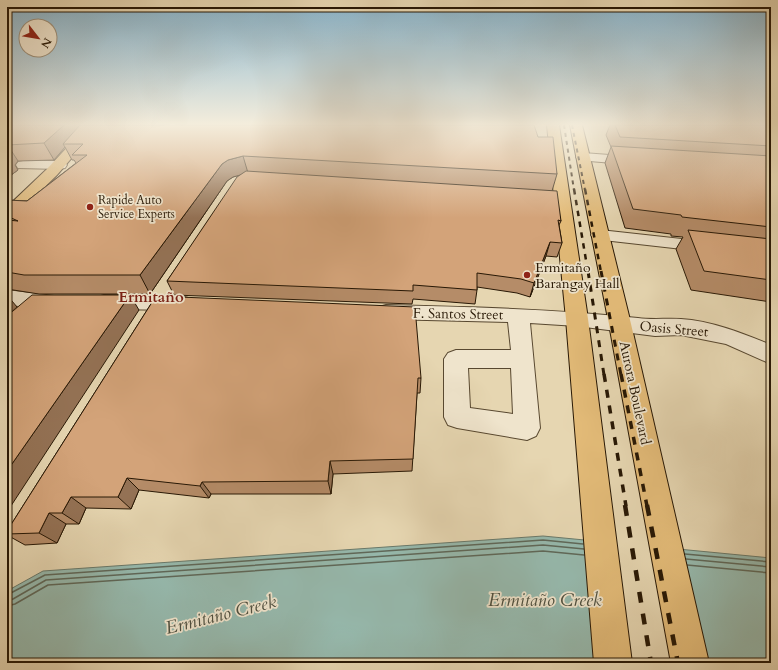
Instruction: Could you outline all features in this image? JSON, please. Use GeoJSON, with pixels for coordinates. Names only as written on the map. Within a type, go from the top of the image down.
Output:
{"type":"FeatureCollection","features":[{"type":"Feature","properties":{"kind":"main road"},"geometry":{"type":"LineString","coordinates":[[7,216],[68,156]]}},
{"type":"Feature","properties":{"kind":"main road"},"geometry":{"type":"LineString","coordinates":[[553,156],[553,197],[577,319],[598,533],[613,663]]}},
{"type":"Feature","properties":{"kind":"main road","name":"Aurora Boulevard"},"geometry":{"type":"LineString","coordinates":[[583,157],[620,324],[690,663]]}},
{"type":"Feature","properties":{"kind":"street"},"geometry":{"type":"LineString","coordinates":[[42,156],[64,161]]}},
{"type":"Feature","properties":{"kind":"street"},"geometry":{"type":"LineString","coordinates":[[583,157],[646,161]]}},
{"type":"Feature","properties":{"kind":"street"},"geometry":{"type":"LineString","coordinates":[[23,166],[64,161]]}},
{"type":"Feature","properties":{"kind":"street"},"geometry":{"type":"LineString","coordinates":[[600,236],[726,249]]}},
{"type":"Feature","properties":{"kind":"street"},"geometry":{"type":"LineString","coordinates":[[140,329],[162,295]]}},
{"type":"Feature","properties":{"kind":"street"},"geometry":{"type":"LineString","coordinates":[[7,297],[39,302],[81,302],[162,295],[203,304]]}},
{"type":"Feature","properties":{"kind":"street"},"geometry":{"type":"LineString","coordinates":[[18,320],[39,302]]}},
{"type":"Feature","properties":{"kind":"street","name":"F. Santos Street"},"geometry":{"type":"LineString","coordinates":[[369,312],[517,315],[577,319],[620,324]]}},
{"type":"Feature","properties":{"kind":"street"},"geometry":{"type":"LineString","coordinates":[[517,315],[521,332],[523,359]]}},
{"type":"Feature","properties":{"kind":"street","name":"Oasis Street"},"geometry":{"type":"LineString","coordinates":[[620,324],[655,328],[682,327],[713,332],[731,337],[771,354]]}},
{"type":"Feature","properties":{"kind":"water","name":"Ermitaño Creek"},"geometry":{"type":"Polygon","coordinates":[[[543,536],[771,558],[771,663],[7,663],[7,591],[43,571],[543,536]]]}},
{"type":"Feature","properties":{"kind":"pier"},"geometry":{"type":"Polygon","coordinates":[[[594,539],[677,547],[706,663],[610,663],[594,539]]]}},
{"type":"Feature","properties":{"kind":"building"},"geometry":{"type":"Polygon","coordinates":[[[85,156],[242,156],[228,160],[222,164],[140,275],[24,275],[7,272],[7,220],[18,221],[7,216],[7,200],[27,201],[85,156]]]}},
{"type":"Feature","properties":{"kind":"building"},"geometry":{"type":"Polygon","coordinates":[[[248,156],[555,156],[557,174],[248,156]]]}},
{"type":"Feature","properties":{"kind":"building"},"geometry":{"type":"Polygon","coordinates":[[[615,156],[771,156],[771,227],[682,217],[681,215],[633,209],[615,156]]]}},
{"type":"Feature","properties":{"kind":"building"},"geometry":{"type":"Polygon","coordinates":[[[246,171],[557,191],[561,221],[558,220],[562,243],[550,242],[534,283],[521,279],[477,273],[477,290],[413,285],[413,291],[167,281],[237,177],[246,171]]]}},
{"type":"Feature","properties":{"kind":"building"},"geometry":{"type":"Polygon","coordinates":[[[688,230],[771,239],[771,280],[704,271],[688,230]]]}},
{"type":"Feature","properties":{"kind":"building"},"geometry":{"type":"Polygon","coordinates":[[[32,295],[130,295],[7,471],[7,316],[32,295]]]}},
{"type":"Feature","properties":{"kind":"building"},"geometry":{"type":"Polygon","coordinates":[[[156,296],[415,307],[421,378],[418,378],[413,459],[330,461],[328,481],[202,482],[200,486],[127,478],[118,497],[71,497],[62,513],[49,513],[39,533],[7,534],[7,531],[156,296]]]}},
{"type":"Feature","properties":{"kind":"railway"},"geometry":{"type":"LineString","coordinates":[[569,156],[574,190]]}},
{"type":"Feature","properties":{"kind":"railway"},"geometry":{"type":"LineString","coordinates":[[578,156],[585,190]]}},
{"type":"Feature","properties":{"kind":"railway"},"geometry":{"type":"LineString","coordinates":[[574,189],[588,272]]}},
{"type":"Feature","properties":{"kind":"railway"},"geometry":{"type":"LineString","coordinates":[[585,189],[601,272]]}},
{"type":"Feature","properties":{"kind":"railway"},"geometry":{"type":"LineString","coordinates":[[588,271],[604,375]]}},
{"type":"Feature","properties":{"kind":"railway"},"geometry":{"type":"LineString","coordinates":[[601,271],[621,375]]}},
{"type":"Feature","properties":{"kind":"railway"},"geometry":{"type":"LineString","coordinates":[[604,374],[626,506]]}},
{"type":"Feature","properties":{"kind":"railway"},"geometry":{"type":"LineString","coordinates":[[621,374],[647,506]]}},
{"type":"Feature","properties":{"kind":"railway"},"geometry":{"type":"LineString","coordinates":[[625,505],[651,663]]}},
{"type":"Feature","properties":{"kind":"railway"},"geometry":{"type":"LineString","coordinates":[[647,505],[678,663]]}},
{"type":"Feature","properties":{"kind":"place","name":"Rapide Auto Service Experts"},"geometry":{"type":"Point","coordinates":[90,207]}},
{"type":"Feature","properties":{"kind":"place","name":"Ermitaño Barangay Hall"},"geometry":{"type":"Point","coordinates":[527,275]}},
{"type":"Feature","properties":{"kind":"district","name":"Ermitaño"},"geometry":{"type":"Point","coordinates":[151,297]}}]}
